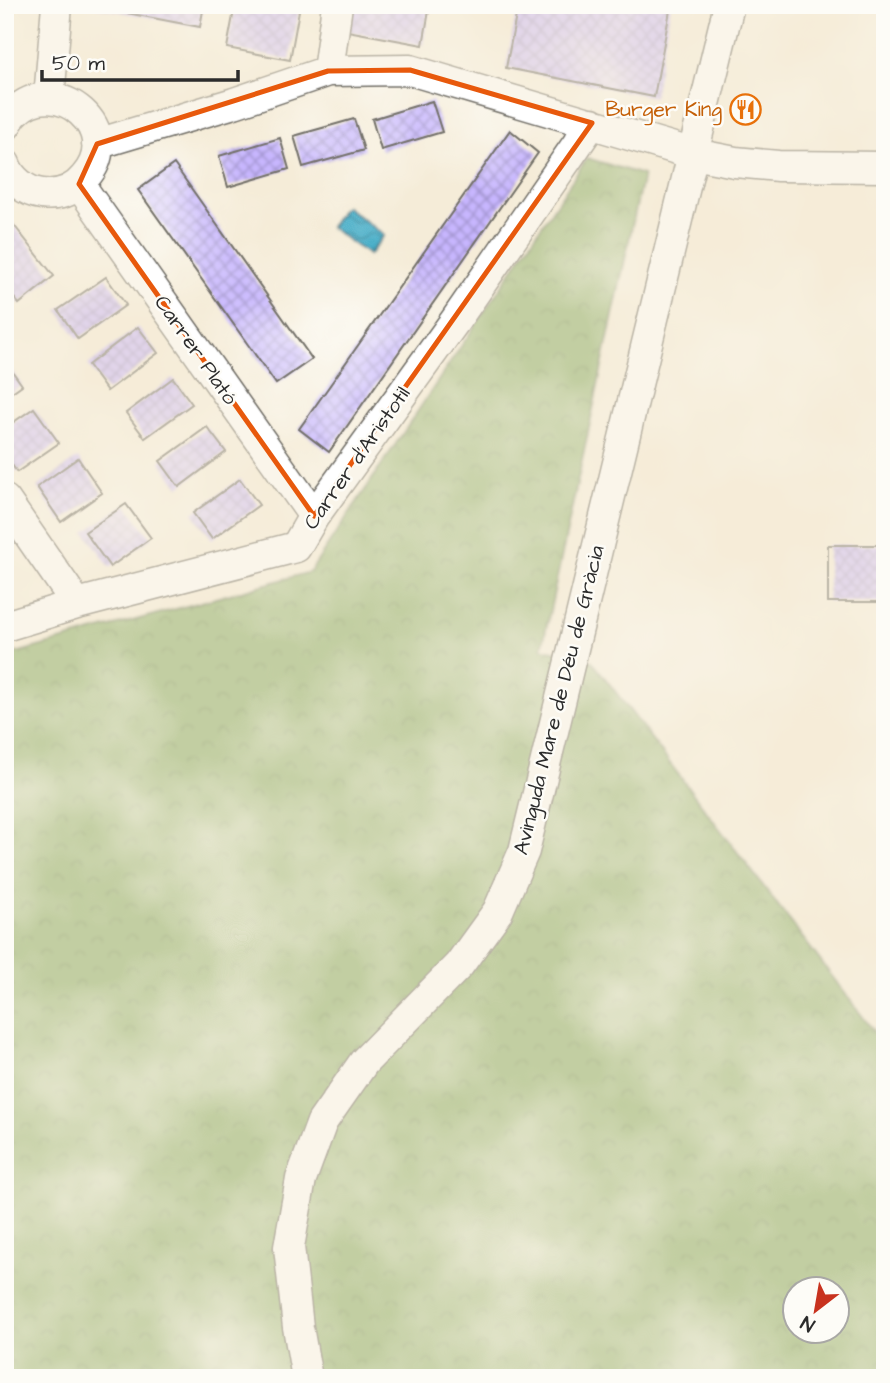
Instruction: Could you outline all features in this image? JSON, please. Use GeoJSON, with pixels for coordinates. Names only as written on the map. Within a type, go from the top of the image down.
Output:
{"type":"FeatureCollection","features":[{"type":"Feature","properties":{"kind":"street"},"geometry":{"type":"LineString","coordinates":[[49,98],[57,5]]}},
{"type":"Feature","properties":{"kind":"street"},"geometry":{"type":"LineString","coordinates":[[328,71],[337,5]]}},
{"type":"Feature","properties":{"kind":"street","name":"Avinguda Mare de Déu de Gràcia"},"geometry":{"type":"LineString","coordinates":[[307,1378],[289,1247],[300,1179],[322,1122],[364,1062],[459,965],[498,911],[524,851],[729,5]]}},
{"type":"Feature","properties":{"kind":"street"},"geometry":{"type":"LineString","coordinates":[[97,144],[234,103],[328,71],[410,70],[694,154],[735,162],[778,166],[885,167]]}},
{"type":"Feature","properties":{"kind":"street"},"geometry":{"type":"LineString","coordinates":[[5,126],[14,113],[29,102],[49,98],[72,104],[86,115],[95,130],[97,144],[90,172],[79,184],[66,192],[54,195],[38,193],[19,184],[6,169]]}},
{"type":"Feature","properties":{"kind":"street","name":"Carrer d'Aristotil"},"geometry":{"type":"LineString","coordinates":[[5,626],[76,604],[296,547],[313,516],[455,321],[592,123]]}},
{"type":"Feature","properties":{"kind":"street","name":"Carrer Plató"},"geometry":{"type":"LineString","coordinates":[[79,184],[313,516]]}},
{"type":"Feature","properties":{"kind":"street"},"geometry":{"type":"LineString","coordinates":[[5,500],[76,604]]}},
{"type":"Feature","properties":{"kind":"highlighted area"},"geometry":{"type":"Polygon","coordinates":[[[410,70],[592,123],[314,516],[79,184],[97,144],[328,71],[410,70]]]}},
{"type":"Feature","properties":{"kind":"green space"},"geometry":{"type":"Polygon","coordinates":[[[587,158],[643,175],[542,648],[592,661],[885,1046],[885,1378],[5,1378],[5,656],[310,572],[587,158]]]}},
{"type":"Feature","properties":{"kind":"water"},"geometry":{"type":"Polygon","coordinates":[[[345,206],[384,235],[369,255],[330,227],[345,206]]]}},
{"type":"Feature","properties":{"kind":"building"},"geometry":{"type":"Polygon","coordinates":[[[95,5],[204,5],[200,27],[95,5]]]}},
{"type":"Feature","properties":{"kind":"building"},"geometry":{"type":"Polygon","coordinates":[[[235,5],[300,5],[290,60],[227,48],[235,5]]]}},
{"type":"Feature","properties":{"kind":"building"},"geometry":{"type":"Polygon","coordinates":[[[346,5],[430,5],[423,45],[342,30],[346,5]]]}},
{"type":"Feature","properties":{"kind":"building"},"geometry":{"type":"Polygon","coordinates":[[[518,5],[671,5],[654,97],[506,68],[518,5]]]}},
{"type":"Feature","properties":{"kind":"building"},"geometry":{"type":"Polygon","coordinates":[[[432,101],[442,132],[381,150],[372,119],[432,101]]]}},
{"type":"Feature","properties":{"kind":"building"},"geometry":{"type":"Polygon","coordinates":[[[354,119],[364,150],[303,167],[294,136],[354,119]]]}},
{"type":"Feature","properties":{"kind":"building"},"geometry":{"type":"Polygon","coordinates":[[[510,130],[538,153],[329,452],[299,429],[510,130]]]}},
{"type":"Feature","properties":{"kind":"building"},"geometry":{"type":"Polygon","coordinates":[[[280,138],[289,169],[228,187],[219,156],[280,138]]]}},
{"type":"Feature","properties":{"kind":"building"},"geometry":{"type":"Polygon","coordinates":[[[174,164],[312,359],[276,384],[138,190],[174,164]]]}},
{"type":"Feature","properties":{"kind":"building"},"geometry":{"type":"Polygon","coordinates":[[[13,224],[54,276],[19,304],[5,287],[5,230],[13,224]]]}},
{"type":"Feature","properties":{"kind":"building"},"geometry":{"type":"Polygon","coordinates":[[[106,277],[126,305],[78,339],[58,310],[106,277]]]}},
{"type":"Feature","properties":{"kind":"building"},"geometry":{"type":"Polygon","coordinates":[[[138,327],[158,353],[107,391],[88,365],[138,327]]]}},
{"type":"Feature","properties":{"kind":"building"},"geometry":{"type":"Polygon","coordinates":[[[5,361],[22,385],[5,397],[5,361]]]}},
{"type":"Feature","properties":{"kind":"building"},"geometry":{"type":"Polygon","coordinates":[[[173,378],[192,404],[145,438],[126,413],[173,378]]]}},
{"type":"Feature","properties":{"kind":"building"},"geometry":{"type":"Polygon","coordinates":[[[34,408],[59,443],[17,472],[5,455],[5,428],[34,408]]]}},
{"type":"Feature","properties":{"kind":"building"},"geometry":{"type":"Polygon","coordinates":[[[207,427],[226,452],[179,487],[160,461],[207,427]]]}},
{"type":"Feature","properties":{"kind":"building"},"geometry":{"type":"Polygon","coordinates":[[[78,458],[102,493],[61,522],[37,487],[78,458]]]}},
{"type":"Feature","properties":{"kind":"building"},"geometry":{"type":"Polygon","coordinates":[[[240,479],[259,505],[212,539],[193,513],[240,479]]]}},
{"type":"Feature","properties":{"kind":"building"},"geometry":{"type":"Polygon","coordinates":[[[126,504],[151,538],[110,567],[85,532],[126,504]]]}},
{"type":"Feature","properties":{"kind":"building"},"geometry":{"type":"Polygon","coordinates":[[[828,545],[885,545],[885,602],[828,602],[828,545]]]}},
{"type":"Feature","properties":{"kind":"place","name":"Burger King"},"geometry":{"type":"Point","coordinates":[745,109]}}]}
